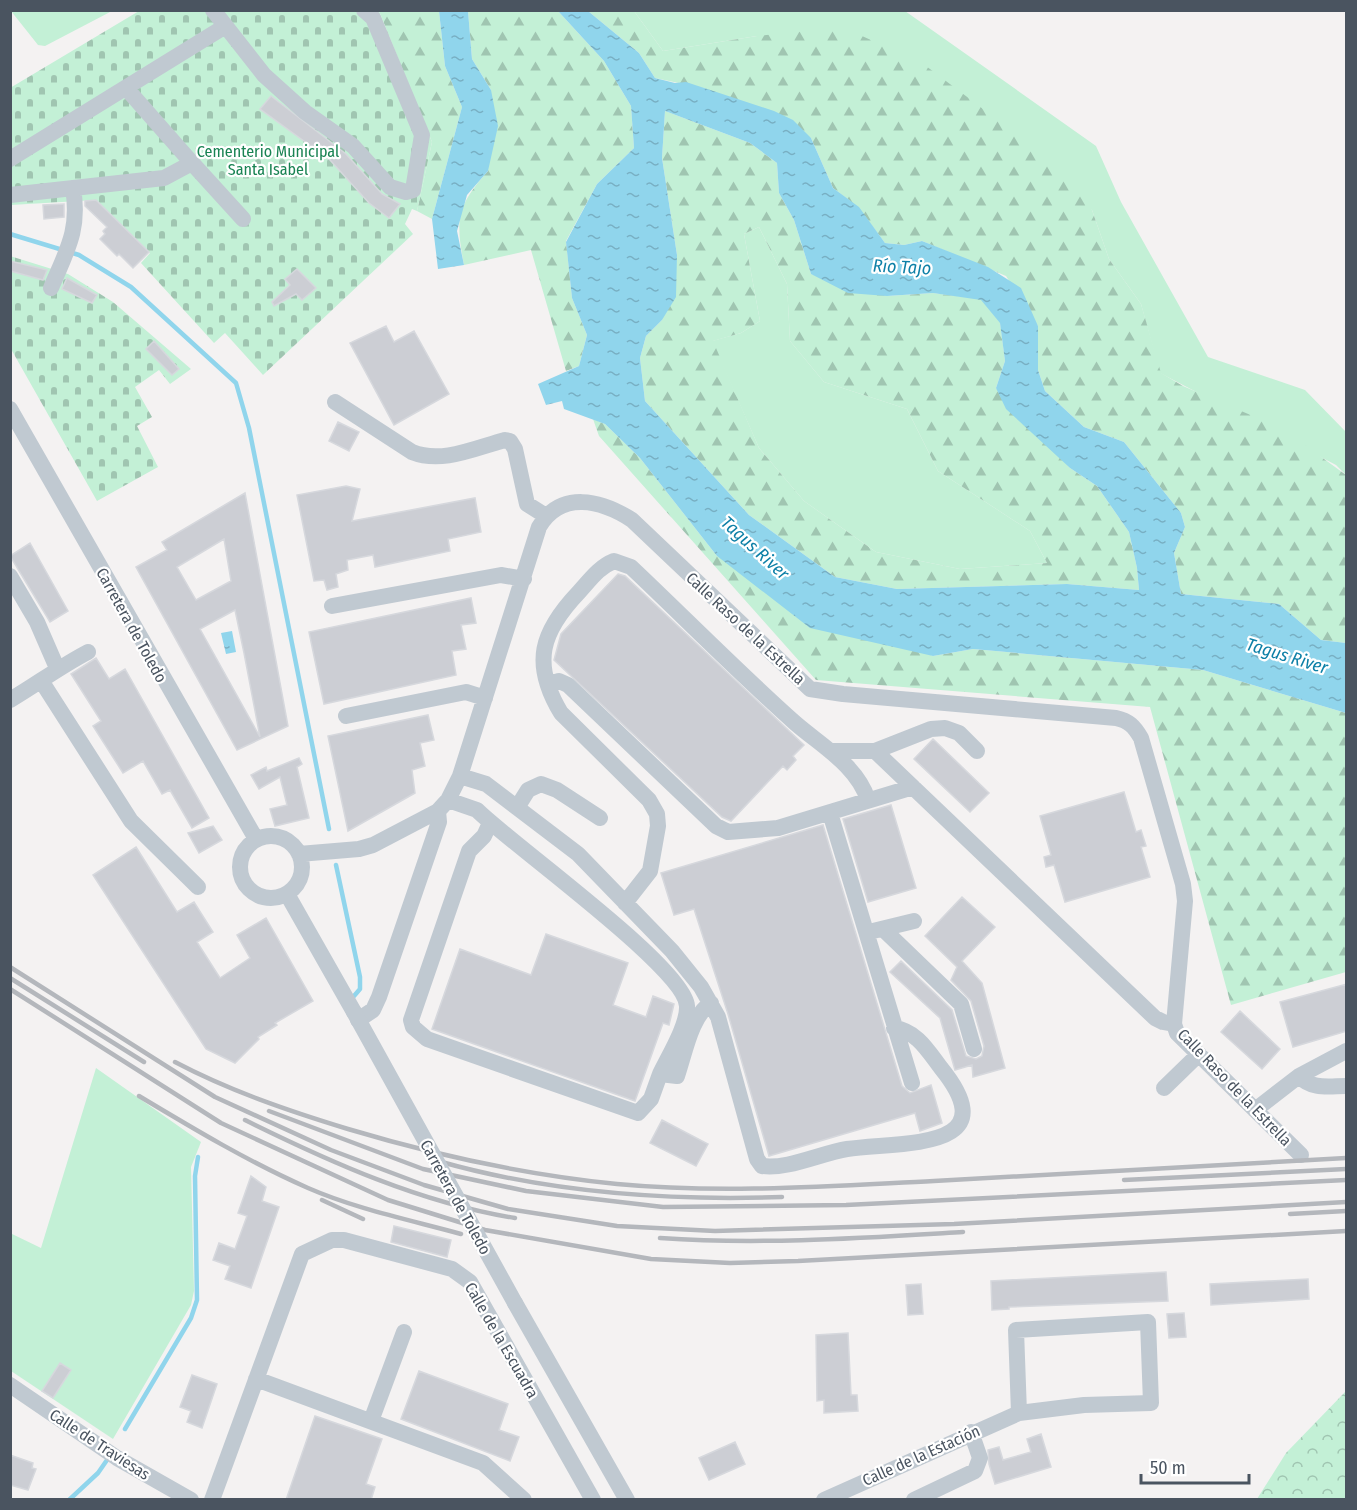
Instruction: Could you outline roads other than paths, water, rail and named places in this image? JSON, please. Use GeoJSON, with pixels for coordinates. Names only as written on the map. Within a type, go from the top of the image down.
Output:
{"type":"FeatureCollection","features":[{"type":"Feature","properties":{"kind":"street"},"geometry":{"type":"LineString","coordinates":[[213,10],[224,27],[264,75],[306,112],[353,146],[390,187],[406,192],[413,190],[422,135],[373,18],[364,10]]}},
{"type":"Feature","properties":{"kind":"street"},"geometry":{"type":"LineString","coordinates":[[10,159],[224,27]]}},
{"type":"Feature","properties":{"kind":"street"},"geometry":{"type":"LineString","coordinates":[[126,88],[243,219]]}},
{"type":"Feature","properties":{"kind":"street"},"geometry":{"type":"LineString","coordinates":[[10,195],[164,178],[192,163]]}},
{"type":"Feature","properties":{"kind":"street"},"geometry":{"type":"LineString","coordinates":[[51,288],[67,250],[77,211],[73,188]]}},
{"type":"Feature","properties":{"kind":"street"},"geometry":{"type":"LineString","coordinates":[[335,402],[412,452],[426,458],[441,457],[505,440],[510,441],[515,449],[527,504],[546,516],[539,527],[459,776],[443,805],[374,1010],[356,1016]]}},
{"type":"Feature","properties":{"kind":"street","name":"Carretera de Toledo"},"geometry":{"type":"LineString","coordinates":[[10,409],[256,839]]}},
{"type":"Feature","properties":{"kind":"street","name":"Calle Raso de la Estrella"},"geometry":{"type":"LineString","coordinates":[[546,516],[556,507],[593,503],[612,507],[632,520],[810,689],[843,694],[1116,718],[1125,720],[1135,727],[1141,738],[1183,884],[1185,901],[1174,1024],[1177,1033],[1301,1155]]}},
{"type":"Feature","properties":{"kind":"street"},"geometry":{"type":"LineString","coordinates":[[625,903],[650,872],[658,826],[657,814],[649,800],[561,713],[548,684],[543,648],[567,605],[604,565],[614,561],[632,567],[795,723],[831,751],[864,787],[868,800]]}},
{"type":"Feature","properties":{"kind":"street"},"geometry":{"type":"LineString","coordinates":[[332,606],[501,575],[524,579]]}},
{"type":"Feature","properties":{"kind":"street"},"geometry":{"type":"LineString","coordinates":[[10,576],[37,622],[57,668]]}},
{"type":"Feature","properties":{"kind":"street"},"geometry":{"type":"LineString","coordinates":[[10,700],[42,682],[57,668],[88,652]]}},
{"type":"Feature","properties":{"kind":"street"},"geometry":{"type":"LineString","coordinates":[[548,684],[559,681],[568,685],[716,826],[728,832],[778,828],[914,787]]}},
{"type":"Feature","properties":{"kind":"street"},"geometry":{"type":"LineString","coordinates":[[42,682],[131,821],[198,887]]}},
{"type":"Feature","properties":{"kind":"street"},"geometry":{"type":"LineString","coordinates":[[346,717],[466,692],[485,698]]}},
{"type":"Feature","properties":{"kind":"street"},"geometry":{"type":"LineString","coordinates":[[831,751],[875,751],[931,729],[945,728],[959,733],[977,751]]}},
{"type":"Feature","properties":{"kind":"street"},"geometry":{"type":"LineString","coordinates":[[875,751],[1155,1018],[1174,1024]]}},
{"type":"Feature","properties":{"kind":"street"},"geometry":{"type":"LineString","coordinates":[[459,776],[486,784],[578,854],[672,951],[711,1003],[718,1017],[757,1159],[762,1166],[768,1167],[846,1149],[935,1141],[958,1128],[964,1116],[962,1100],[955,1085],[915,1035],[894,1028]]}},
{"type":"Feature","properties":{"kind":"street"},"geometry":{"type":"LineString","coordinates":[[518,807],[528,790],[541,784],[557,790],[600,818]]}},
{"type":"Feature","properties":{"kind":"street"},"geometry":{"type":"LineString","coordinates":[[299,854],[359,849],[373,845],[443,805],[477,810],[647,952],[677,986],[687,1004],[686,1017],[651,1099],[638,1113],[427,1040],[413,1028],[411,1020],[470,851],[484,836],[490,823]]}},
{"type":"Feature","properties":{"kind":"street"},"geometry":{"type":"LineString","coordinates":[[830,813],[875,931],[894,1028],[912,1083]]}},
{"type":"Feature","properties":{"kind":"street"},"geometry":{"type":"LineString","coordinates":[[268,836],[281,837],[292,844],[299,854],[301,876],[287,894],[276,898],[263,898],[252,892],[244,883],[240,871],[241,859],[246,847],[256,839],[268,836]]}},
{"type":"Feature","properties":{"kind":"street","name":"Carretera de Toledo"},"geometry":{"type":"LineString","coordinates":[[287,894],[627,1500]]}},
{"type":"Feature","properties":{"kind":"street"},"geometry":{"type":"LineString","coordinates":[[875,931],[914,921]]}},
{"type":"Feature","properties":{"kind":"street"},"geometry":{"type":"LineString","coordinates":[[875,931],[961,1004],[974,1049]]}},
{"type":"Feature","properties":{"kind":"street"},"geometry":{"type":"LineString","coordinates":[[660,1074],[677,1076],[698,1017],[703,1008],[711,1003]]}},
{"type":"Feature","properties":{"kind":"street"},"geometry":{"type":"LineString","coordinates":[[1255,1110],[1299,1076],[1347,1051]]}},
{"type":"Feature","properties":{"kind":"street"},"geometry":{"type":"LineString","coordinates":[[1164,1088],[1198,1054]]}},
{"type":"Feature","properties":{"kind":"street"},"geometry":{"type":"LineString","coordinates":[[1299,1076],[1307,1084],[1347,1086]]}},
{"type":"Feature","properties":{"kind":"street","name":"Calle de la Escuadra"},"geometry":{"type":"LineString","coordinates":[[212,1500],[302,1254],[314,1247],[344,1240],[452,1269],[470,1282],[593,1500]]}},
{"type":"Feature","properties":{"kind":"street","name":"Calle de la Estación"},"geometry":{"type":"LineString","coordinates":[[824,1500],[970,1432],[1018,1413],[1084,1405],[1151,1403],[1148,1322],[1016,1330],[1018,1413]]}},
{"type":"Feature","properties":{"kind":"street"},"geometry":{"type":"LineString","coordinates":[[371,1421],[404,1332]]}},
{"type":"Feature","properties":{"kind":"street"},"geometry":{"type":"LineString","coordinates":[[256,1379],[483,1463],[524,1500]]}},
{"type":"Feature","properties":{"kind":"street","name":"Calle de Traviesas"},"geometry":{"type":"LineString","coordinates":[[10,1385],[117,1458],[190,1500]]}},
{"type":"Feature","properties":{"kind":"street"},"geometry":{"type":"LineString","coordinates":[[914,1500],[975,1471],[980,1458],[970,1432]]}},
{"type":"Feature","properties":{"kind":"water"},"geometry":{"type":"Polygon","coordinates":[[[439,11],[468,11],[472,59],[491,90],[498,126],[488,171],[467,195],[457,231],[464,265],[438,269],[432,219],[462,107],[445,66],[439,11]]]}},
{"type":"Feature","properties":{"kind":"water"},"geometry":{"type":"Polygon","coordinates":[[[558,11],[588,11],[639,53],[655,78],[675,83],[686,82],[774,111],[793,120],[811,138],[833,188],[859,207],[885,243],[904,245],[922,241],[988,267],[1021,288],[1038,326],[1038,370],[1045,391],[1084,427],[1124,442],[1181,513],[1185,527],[1174,553],[1181,594],[1279,604],[1321,640],[1346,643],[1346,713],[1203,670],[973,649],[933,656],[810,628],[717,556],[640,458],[605,424],[564,409],[562,401],[546,405],[538,384],[579,366],[587,335],[572,298],[566,242],[597,184],[634,148],[631,106],[604,61],[558,11]],[[665,111],[662,158],[677,255],[676,297],[662,320],[646,336],[640,358],[645,401],[749,515],[835,577],[897,589],[1067,584],[1139,590],[1129,532],[1097,486],[1070,468],[1006,409],[996,388],[1005,361],[1000,323],[981,300],[933,293],[887,296],[848,293],[811,274],[794,220],[779,193],[777,163],[750,143],[665,111]]]}},
{"type":"Feature","properties":{"kind":"water"},"geometry":{"type":"Polygon","coordinates":[[[232,631],[236,652],[226,654],[221,633],[232,631]]]}},
{"type":"Feature","properties":{"kind":"waterway"},"geometry":{"type":"LineString","coordinates":[[10,234],[79,255],[131,287],[236,383],[249,428],[329,829]]}},
{"type":"Feature","properties":{"kind":"waterway"},"geometry":{"type":"LineString","coordinates":[[336,865],[360,977],[360,989],[354,996]]}},
{"type":"Feature","properties":{"kind":"waterway"},"geometry":{"type":"LineString","coordinates":[[125,1429],[191,1318],[197,1300],[195,1176],[198,1157]]}},
{"type":"Feature","properties":{"kind":"waterway"},"geometry":{"type":"LineString","coordinates":[[69,1500],[98,1473],[107,1460]]}},
{"type":"Feature","properties":{"kind":"railway"},"geometry":{"type":"LineString","coordinates":[[10,967],[215,1097],[331,1150],[424,1185],[508,1209],[617,1226],[715,1231],[954,1224],[1346,1202]]}},
{"type":"Feature","properties":{"kind":"railway"},"geometry":{"type":"LineString","coordinates":[[10,978],[144,1062]]}},
{"type":"Feature","properties":{"kind":"railway"},"geometry":{"type":"LineString","coordinates":[[10,989],[221,1123],[388,1200],[485,1230],[651,1259],[730,1263],[1346,1231]]}},
{"type":"Feature","properties":{"kind":"railway"},"geometry":{"type":"LineString","coordinates":[[175,1062],[260,1100],[381,1138],[515,1169],[617,1184],[736,1189],[816,1187],[1346,1158]]}},
{"type":"Feature","properties":{"kind":"railway"},"geometry":{"type":"LineString","coordinates":[[139,1096],[243,1156],[308,1188],[364,1208],[461,1234]]}},
{"type":"Feature","properties":{"kind":"railway"},"geometry":{"type":"LineString","coordinates":[[269,1111],[423,1169],[526,1191],[663,1207],[846,1205],[1346,1180]]}},
{"type":"Feature","properties":{"kind":"railway"},"geometry":{"type":"LineString","coordinates":[[245,1120],[343,1166],[377,1179],[445,1202],[515,1218]]}},
{"type":"Feature","properties":{"kind":"railway"},"geometry":{"type":"LineString","coordinates":[[438,1161],[480,1172],[565,1188],[695,1198],[782,1197]]}},
{"type":"Feature","properties":{"kind":"railway"},"geometry":{"type":"LineString","coordinates":[[1124,1180],[1346,1169]]}},
{"type":"Feature","properties":{"kind":"railway"},"geometry":{"type":"LineString","coordinates":[[322,1200],[363,1219]]}},
{"type":"Feature","properties":{"kind":"railway"},"geometry":{"type":"LineString","coordinates":[[1290,1214],[1346,1211]]}},
{"type":"Feature","properties":{"kind":"railway"},"geometry":{"type":"LineString","coordinates":[[660,1238],[774,1241],[963,1232]]}},
{"type":"Feature","properties":{"kind":"park label","name":"Cementerio Municipal Santa Isabel"},"geometry":{"type":"Point","coordinates":[268,160]}},
{"type":"Feature","properties":{"kind":"water label","name":"Río Tajo"},"geometry":{"type":"Point","coordinates":[902,267]}},
{"type":"Feature","properties":{"kind":"water label","name":"Tagus River"},"geometry":{"type":"Point","coordinates":[755,548]}},
{"type":"Feature","properties":{"kind":"water label","name":"Tagus River"},"geometry":{"type":"Point","coordinates":[1287,656]}}]}
